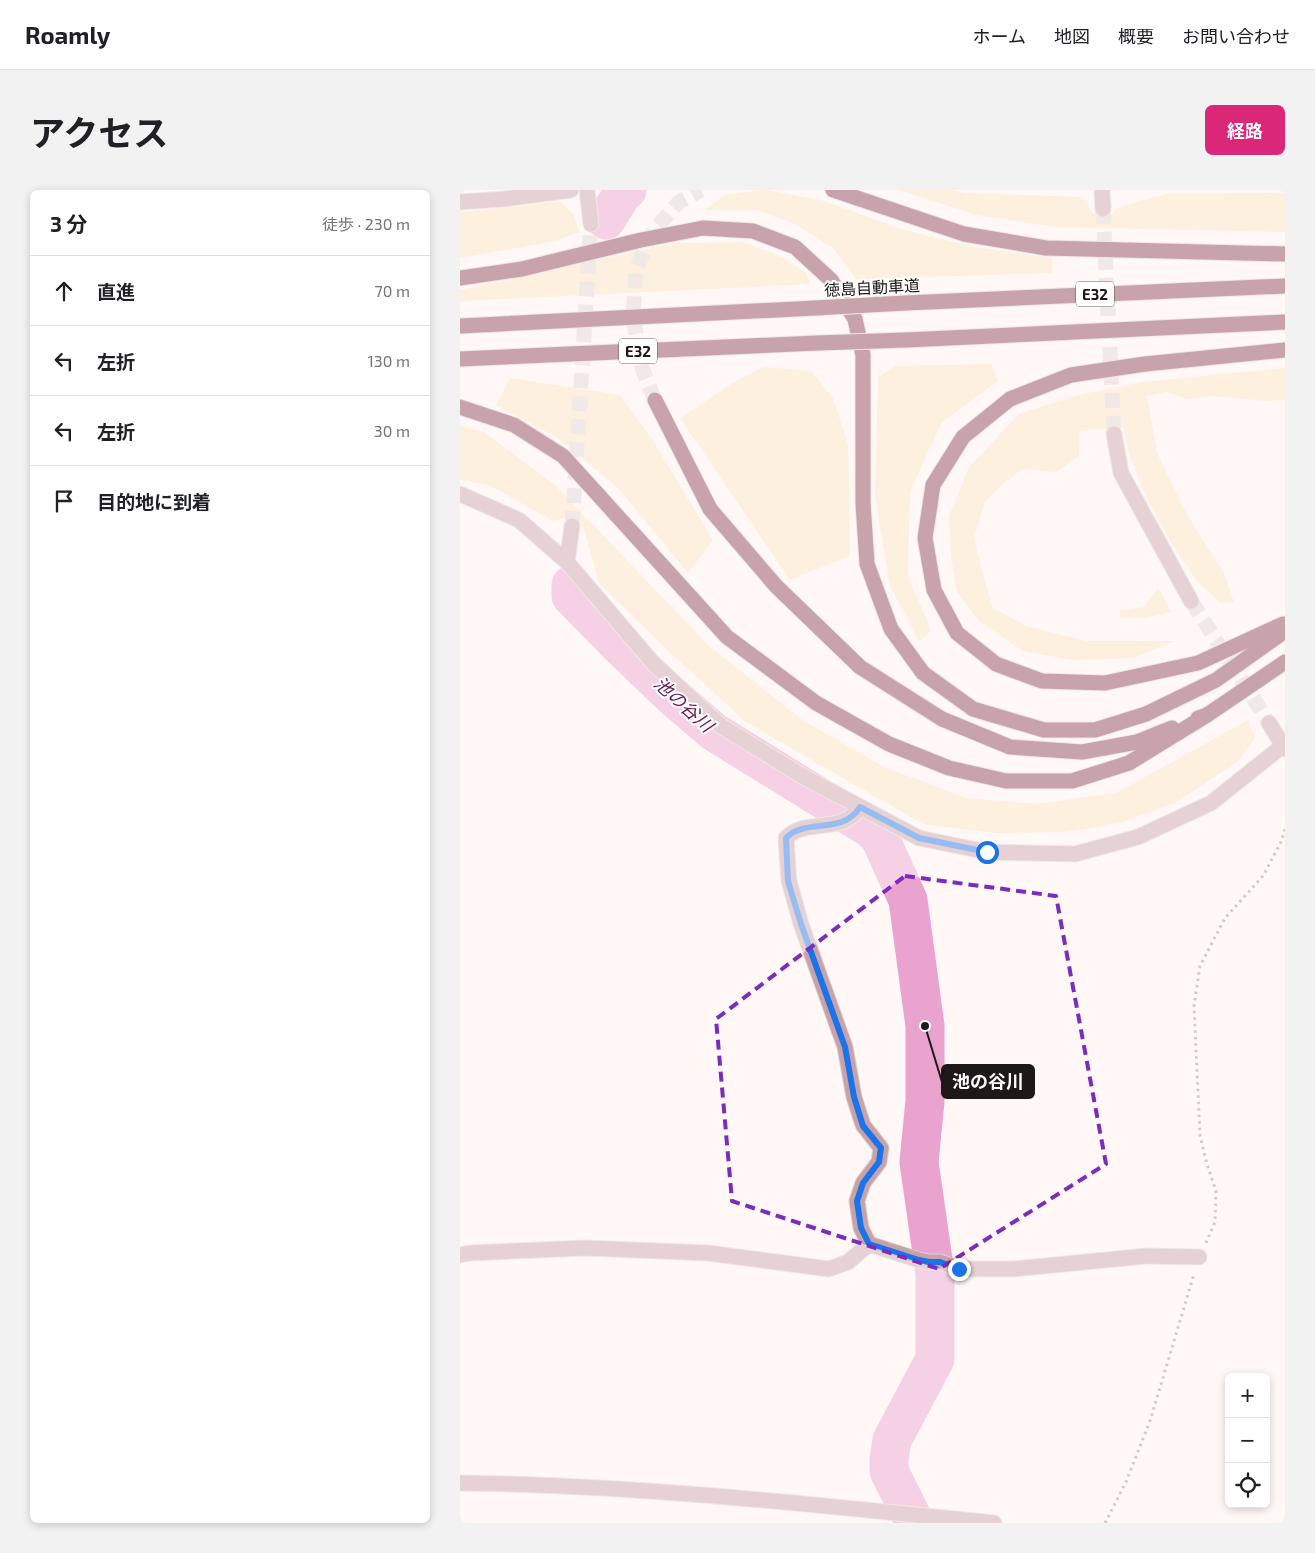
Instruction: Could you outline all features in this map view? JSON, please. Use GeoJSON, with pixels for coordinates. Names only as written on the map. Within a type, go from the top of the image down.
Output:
{"type":"FeatureCollection","features":[{"type":"Feature","properties":{"kind":"highway"},"geometry":{"type":"LineString","coordinates":[[833,190],[964,234],[1046,248],[1285,254]]}},
{"type":"Feature","properties":{"kind":"highway"},"geometry":{"type":"LineString","coordinates":[[460,278],[522,268],[641,240],[703,228],[753,231],[796,248],[831,280],[855,319],[863,355],[863,503],[867,564],[891,628],[923,673],[973,709],[1044,730],[1095,730],[1146,714],[1216,680],[1285,631]]}},
{"type":"Feature","properties":{"kind":"highway","name":"徳島自動車道"},"geometry":{"type":"LineString","coordinates":[[460,326],[1285,286]]}},
{"type":"Feature","properties":{"kind":"highway","name":"E32"},"geometry":{"type":"LineString","coordinates":[[460,359],[1285,322]]}},
{"type":"Feature","properties":{"kind":"highway"},"geometry":{"type":"LineString","coordinates":[[1285,350],[1145,364],[1072,375],[1010,399],[963,438],[933,485],[925,538],[934,590],[958,633],[996,664],[1042,681],[1105,683],[1198,663],[1285,623]]}},
{"type":"Feature","properties":{"kind":"highway"},"geometry":{"type":"LineString","coordinates":[[655,400],[710,509],[776,586],[860,667],[942,719],[1010,747],[1082,752],[1137,742],[1207,715]]}},
{"type":"Feature","properties":{"kind":"highway"},"geometry":{"type":"LineString","coordinates":[[460,408],[514,426],[563,456],[727,636],[816,703],[889,744],[949,768],[1006,781],[1072,781],[1129,763],[1207,715],[1285,662]]}},
{"type":"Feature","properties":{"kind":"street"},"geometry":{"type":"LineString","coordinates":[[460,202],[504,199],[571,190]]}},
{"type":"Feature","properties":{"kind":"street"},"geometry":{"type":"LineString","coordinates":[[587,190],[591,224]]}},
{"type":"Feature","properties":{"kind":"street"},"geometry":{"type":"LineString","coordinates":[[1102,190],[1103,209]]}},
{"type":"Feature","properties":{"kind":"street"},"geometry":{"type":"LineString","coordinates":[[1114,434],[1121,473],[1191,600]]}},
{"type":"Feature","properties":{"kind":"street"},"geometry":{"type":"LineString","coordinates":[[460,494],[518,520],[567,562],[653,663],[721,726],[804,778],[853,814],[919,838],[987,852],[1075,854],[1138,837],[1211,803],[1284,746],[1269,723]]}},
{"type":"Feature","properties":{"kind":"street"},"geometry":{"type":"LineString","coordinates":[[567,562],[572,526]]}},
{"type":"Feature","properties":{"kind":"street"},"geometry":{"type":"LineString","coordinates":[[853,814],[793,831],[786,838],[788,881],[801,924],[845,1047],[854,1097],[863,1126],[881,1148],[879,1162],[863,1183],[857,1201],[861,1228],[869,1244],[959,1269],[1013,1269],[1146,1256],[1199,1257]]}},
{"type":"Feature","properties":{"kind":"street"},"geometry":{"type":"LineString","coordinates":[[460,1256],[470,1253],[585,1248],[708,1253],[829,1269],[848,1262],[869,1244]]}},
{"type":"Feature","properties":{"kind":"street"},"geometry":{"type":"LineString","coordinates":[[460,1483],[532,1484],[644,1491],[816,1505],[994,1523]]}},
{"type":"Feature","properties":{"kind":"path"},"geometry":{"type":"LineString","coordinates":[[1105,1523],[1126,1482],[1150,1421],[1199,1257],[1215,1222],[1216,1191],[1206,1162],[1200,1135],[1194,1006],[1200,966],[1225,918],[1263,876],[1281,842],[1285,829]]}},
{"type":"Feature","properties":{"kind":"highlighted area"},"geometry":{"type":"Polygon","coordinates":[[[905,876],[1056,896],[1106,1164],[939,1269],[732,1201],[716,1019],[905,876]]]}},
{"type":"Feature","properties":{"kind":"shaded area"},"geometry":{"type":"Polygon","coordinates":[[[760,190],[824,201],[904,230],[975,247],[1052,258],[1052,273],[856,279],[833,248],[795,224],[757,210],[704,210],[725,195],[760,190]]]}},
{"type":"Feature","properties":{"kind":"shaded area"},"geometry":{"type":"Polygon","coordinates":[[[899,190],[951,190],[966,193],[1083,197],[1093,214],[1111,215],[1117,208],[1165,194],[1285,193],[1285,232],[1056,227],[976,215],[899,190]]]}},
{"type":"Feature","properties":{"kind":"shaded area"},"geometry":{"type":"Polygon","coordinates":[[[559,201],[573,214],[580,232],[555,241],[460,258],[460,213],[559,201]]]}},
{"type":"Feature","properties":{"kind":"shaded area"},"geometry":{"type":"Polygon","coordinates":[[[744,242],[782,257],[805,271],[810,284],[460,301],[460,290],[675,243],[744,242]]]}},
{"type":"Feature","properties":{"kind":"shaded area"},"geometry":{"type":"Polygon","coordinates":[[[991,364],[998,381],[942,422],[910,491],[908,575],[931,631],[919,641],[890,586],[875,496],[878,377],[895,366],[991,364]]]}},
{"type":"Feature","properties":{"kind":"shaded area"},"geometry":{"type":"Polygon","coordinates":[[[764,367],[811,371],[833,398],[848,444],[850,556],[790,580],[680,418],[731,384],[764,367]]]}},
{"type":"Feature","properties":{"kind":"shaded area"},"geometry":{"type":"Polygon","coordinates":[[[1285,368],[1285,400],[1265,401],[1214,396],[1187,399],[1167,392],[1147,396],[1157,453],[1188,516],[1224,574],[1234,602],[1220,603],[1196,580],[1171,542],[1144,493],[1130,456],[1123,427],[1079,431],[1079,456],[1056,472],[1022,469],[985,502],[974,538],[993,608],[1029,627],[1087,641],[1175,641],[1133,658],[1073,660],[1023,651],[980,622],[957,592],[951,557],[949,516],[969,467],[1019,414],[1078,395],[1143,382],[1285,368]]]}},
{"type":"Feature","properties":{"kind":"shaded area"},"geometry":{"type":"Polygon","coordinates":[[[510,378],[620,395],[651,438],[713,540],[688,573],[619,489],[558,438],[496,405],[510,378]]]}},
{"type":"Feature","properties":{"kind":"shaded area"},"geometry":{"type":"Polygon","coordinates":[[[460,426],[484,432],[555,485],[708,645],[801,719],[884,767],[967,798],[1036,804],[1116,793],[1248,720],[1255,738],[1238,761],[1177,802],[1120,823],[1066,832],[994,833],[923,824],[746,722],[665,648],[599,583],[584,529],[565,518],[553,521],[489,485],[460,480],[460,426]]]}},
{"type":"Feature","properties":{"kind":"shaded area"},"geometry":{"type":"Polygon","coordinates":[[[1158,588],[1171,612],[1145,618],[1120,618],[1120,610],[1144,607],[1158,588]]]}},
{"type":"Feature","properties":{"kind":"waterway","name":"池の谷川"},"geometry":{"type":"LineString","coordinates":[[606,220],[622,194],[627,190]]}},
{"type":"Feature","properties":{"kind":"waterway","name":"池の谷川"},"geometry":{"type":"LineString","coordinates":[[571,585],[571,596],[671,695],[714,732],[871,829],[880,838],[908,900],[925,1026],[925,1101],[919,1162],[935,1274],[935,1359],[892,1440],[889,1471],[915,1523]]}},
{"type":"Feature","properties":{"kind":"tunnel"},"geometry":{"type":"LineString","coordinates":[[655,400],[642,368],[633,316],[636,269],[653,231],[679,202],[701,190]]}},
{"type":"Feature","properties":{"kind":"tunnel"},"geometry":{"type":"LineString","coordinates":[[1103,209],[1114,434]]}},
{"type":"Feature","properties":{"kind":"tunnel"},"geometry":{"type":"LineString","coordinates":[[572,526],[591,224]]}},
{"type":"Feature","properties":{"kind":"tunnel"},"geometry":{"type":"LineString","coordinates":[[1191,601],[1269,723]]}},
{"type":"Feature","properties":{"kind":"place","name":"池の谷川"},"geometry":{"type":"Point","coordinates":[925,1026]}},
{"type":"Feature","properties":{"kind":"route"},"geometry":{"type":"LineString","coordinates":[[959,1269],[940,1262],[919,1260],[869,1244],[861,1228],[857,1201],[863,1183],[879,1162],[881,1148],[863,1126],[854,1097],[845,1047],[801,924],[788,881],[786,838],[793,831],[845,821],[855,814],[860,807],[919,838],[987,852]]}}]}
